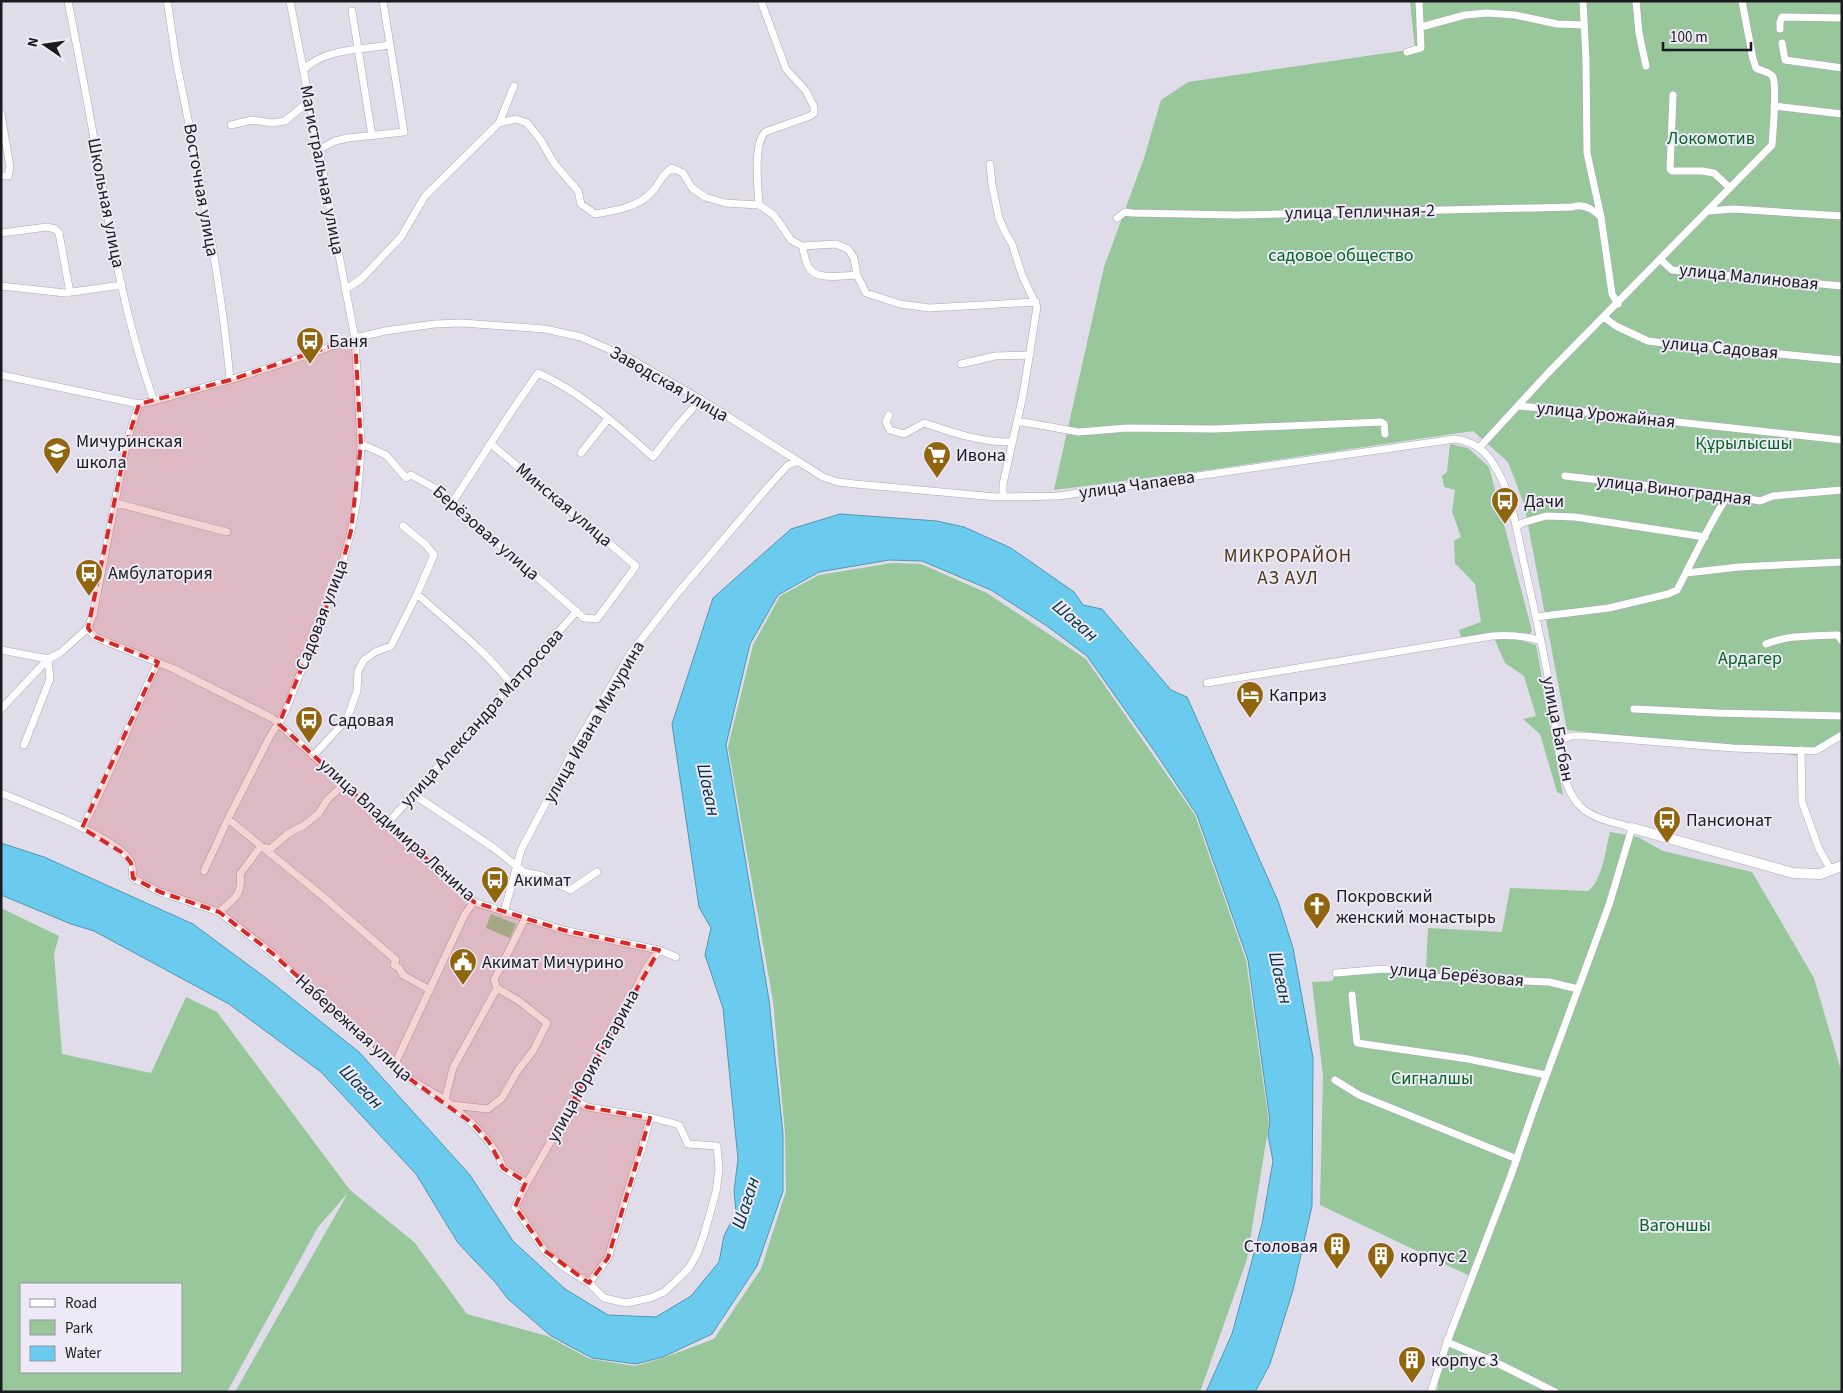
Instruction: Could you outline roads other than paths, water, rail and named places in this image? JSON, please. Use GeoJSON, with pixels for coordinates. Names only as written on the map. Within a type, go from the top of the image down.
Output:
{"type":"FeatureCollection","features":[{"type":"Feature","properties":{"kind":"street","name":"Школьная улица"},"geometry":{"type":"LineString","coordinates":[[68,1],[103,198],[143,370],[154,401]]}},
{"type":"Feature","properties":{"kind":"street","name":"Восточная улица"},"geometry":{"type":"LineString","coordinates":[[167,1],[176,62],[205,200],[223,316],[230,380]]}},
{"type":"Feature","properties":{"kind":"street","name":"Магистральная улица"},"geometry":{"type":"LineString","coordinates":[[290,1],[355,338]]}},
{"type":"Feature","properties":{"kind":"street"},"geometry":{"type":"LineString","coordinates":[[318,150],[335,141],[348,138],[404,132],[383,1]]}},
{"type":"Feature","properties":{"kind":"street"},"geometry":{"type":"LineString","coordinates":[[759,205],[758,148],[760,137],[765,132],[814,113],[814,107],[806,91],[786,69],[761,1]]}},
{"type":"Feature","properties":{"kind":"street"},"geometry":{"type":"LineString","coordinates":[[1407,52],[1422,48],[1419,1]]}},
{"type":"Feature","properties":{"kind":"street"},"geometry":{"type":"LineString","coordinates":[[1583,1],[1587,153],[1601,217],[1612,294],[1618,304]]}},
{"type":"Feature","properties":{"kind":"street"},"geometry":{"type":"LineString","coordinates":[[1636,1],[1639,33],[1646,66]]}},
{"type":"Feature","properties":{"kind":"street"},"geometry":{"type":"LineString","coordinates":[[1479,448],[1548,373],[1618,304],[1772,145],[1773,77],[1769,73],[1756,68],[1742,1]]}},
{"type":"Feature","properties":{"kind":"street"},"geometry":{"type":"LineString","coordinates":[[352,11],[372,136]]}},
{"type":"Feature","properties":{"kind":"street"},"geometry":{"type":"LineString","coordinates":[[1421,27],[1465,15],[1487,13],[1515,15],[1557,24],[1584,25]]}},
{"type":"Feature","properties":{"kind":"street"},"geometry":{"type":"LineString","coordinates":[[1780,29],[1782,17],[1842,18]]}},
{"type":"Feature","properties":{"kind":"street"},"geometry":{"type":"LineString","coordinates":[[1782,43],[1785,60],[1842,68]]}},
{"type":"Feature","properties":{"kind":"street"},"geometry":{"type":"LineString","coordinates":[[303,70],[309,64],[328,54],[390,45]]}},
{"type":"Feature","properties":{"kind":"street"},"geometry":{"type":"LineString","coordinates":[[345,290],[361,278],[401,237],[425,196],[499,123],[514,86]]}},
{"type":"Feature","properties":{"kind":"street"},"geometry":{"type":"LineString","coordinates":[[1673,95],[1670,169],[1672,171],[1714,173],[1730,188]]}},
{"type":"Feature","properties":{"kind":"street"},"geometry":{"type":"LineString","coordinates":[[231,125],[252,120],[272,123],[286,121],[309,101]]}},
{"type":"Feature","properties":{"kind":"street"},"geometry":{"type":"LineString","coordinates":[[1774,106],[1842,114]]}},
{"type":"Feature","properties":{"kind":"street"},"geometry":{"type":"LineString","coordinates":[[1,114],[10,167],[8,176],[1,176]]}},
{"type":"Feature","properties":{"kind":"street"},"geometry":{"type":"LineString","coordinates":[[499,123],[516,119],[527,123],[540,139],[554,163],[578,191],[582,204],[595,214],[614,211],[643,201],[654,190],[663,174],[672,168],[683,173],[692,188],[705,197],[725,203],[759,205],[774,215],[791,240],[802,246],[836,244],[848,249],[854,258],[857,275],[866,294],[900,304],[928,308],[1036,302]]}},
{"type":"Feature","properties":{"kind":"street"},"geometry":{"type":"LineString","coordinates":[[990,164],[999,218],[1012,244],[1022,275],[1037,307],[1030,355],[1003,484],[1003,497]]}},
{"type":"Feature","properties":{"kind":"street","name":"улица Тепличная-2"},"geometry":{"type":"LineString","coordinates":[[1117,218],[1125,212],[1236,215],[1564,208],[1578,205],[1594,210],[1601,217]]}},
{"type":"Feature","properties":{"kind":"street"},"geometry":{"type":"LineString","coordinates":[[1708,211],[1733,209],[1842,216]]}},
{"type":"Feature","properties":{"kind":"street"},"geometry":{"type":"LineString","coordinates":[[1,233],[47,227],[55,228],[59,233],[70,293]]}},
{"type":"Feature","properties":{"kind":"street"},"geometry":{"type":"LineString","coordinates":[[802,246],[808,268],[816,275],[857,275]]}},
{"type":"Feature","properties":{"kind":"street","name":"улица Малиновая"},"geometry":{"type":"LineString","coordinates":[[1661,260],[1672,270],[1842,286]]}},
{"type":"Feature","properties":{"kind":"street"},"geometry":{"type":"LineString","coordinates":[[1,286],[70,293],[122,285]]}},
{"type":"Feature","properties":{"kind":"street","name":"улица Садовая"},"geometry":{"type":"LineString","coordinates":[[1604,318],[1616,326],[1648,341],[1687,346],[1705,345],[1727,349],[1842,360]]}},
{"type":"Feature","properties":{"kind":"street","name":"Заводская улица"},"geometry":{"type":"LineString","coordinates":[[139,404],[230,380],[355,338],[385,331],[435,324],[486,324],[545,329],[573,335],[611,349],[701,399],[796,462]]}},
{"type":"Feature","properties":{"kind":"street","name":"Садовая улица"},"geometry":{"type":"LineString","coordinates":[[204,871],[269,738],[284,714],[339,576],[346,552],[357,500],[361,444],[355,338]]}},
{"type":"Feature","properties":{"kind":"street"},"geometry":{"type":"LineString","coordinates":[[961,364],[995,356],[1030,355]]}},
{"type":"Feature","properties":{"kind":"street"},"geometry":{"type":"LineString","coordinates":[[452,503],[538,373],[561,385],[608,419],[653,457],[701,399]]}},
{"type":"Feature","properties":{"kind":"street"},"geometry":{"type":"LineString","coordinates":[[1,375],[139,404],[127,441],[93,615],[88,628],[60,653],[48,659],[1,709]]}},
{"type":"Feature","properties":{"kind":"street","name":"улица Урожайная"},"geometry":{"type":"LineString","coordinates":[[1519,406],[1576,410],[1842,440]]}},
{"type":"Feature","properties":{"kind":"street"},"geometry":{"type":"LineString","coordinates":[[889,415],[886,422],[890,430],[904,434],[924,423],[964,437],[990,442],[1012,442]]}},
{"type":"Feature","properties":{"kind":"street"},"geometry":{"type":"LineString","coordinates":[[581,453],[608,419]]}},
{"type":"Feature","properties":{"kind":"street"},"geometry":{"type":"LineString","coordinates":[[1017,421],[1079,432],[1127,428],[1215,430],[1381,422],[1384,424],[1385,434]]}},
{"type":"Feature","properties":{"kind":"street","name":"улица Чапаева"},"geometry":{"type":"LineString","coordinates":[[796,462],[823,477],[838,482],[1003,497],[1058,496],[1455,440],[1465,440],[1479,448]]}},
{"type":"Feature","properties":{"kind":"street","name":"Берёзовая улица"},"geometry":{"type":"LineString","coordinates":[[361,444],[386,455],[406,478],[411,475],[419,478],[442,492],[452,503],[584,618]]}},
{"type":"Feature","properties":{"kind":"street","name":"Минская улица"},"geometry":{"type":"LineString","coordinates":[[491,444],[636,566],[597,619],[584,618]]}},
{"type":"Feature","properties":{"kind":"street","name":"улица Багбан"},"geometry":{"type":"LineString","coordinates":[[1479,448],[1492,462],[1502,480],[1516,527],[1541,641],[1557,741],[1568,785],[1580,806],[1602,818],[1632,828],[1793,872],[1820,874],[1842,866]]}},
{"type":"Feature","properties":{"kind":"street","name":"улица Ивана Мичурина"},"geometry":{"type":"LineString","coordinates":[[504,912],[521,850],[576,746],[630,654],[676,595],[768,487],[788,465],[796,462]]}},
{"type":"Feature","properties":{"kind":"street","name":"улица Виноградная"},"geometry":{"type":"LineString","coordinates":[[1566,476],[1760,501],[1773,496],[1842,490]]}},
{"type":"Feature","properties":{"kind":"street"},"geometry":{"type":"LineString","coordinates":[[1536,617],[1609,608],[1668,594],[1677,590],[1711,522],[1728,496]]}},
{"type":"Feature","properties":{"kind":"street"},"geometry":{"type":"LineString","coordinates":[[116,504],[228,532]]}},
{"type":"Feature","properties":{"kind":"street"},"geometry":{"type":"LineString","coordinates":[[1516,527],[1522,523],[1546,516],[1575,517],[1705,537]]}},
{"type":"Feature","properties":{"kind":"street"},"geometry":{"type":"LineString","coordinates":[[313,756],[347,719],[357,692],[358,671],[364,660],[376,652],[391,646],[434,555],[426,545],[403,526]]}},
{"type":"Feature","properties":{"kind":"street"},"geometry":{"type":"LineString","coordinates":[[1686,572],[1739,567],[1842,562]]}},
{"type":"Feature","properties":{"kind":"street"},"geometry":{"type":"LineString","coordinates":[[417,594],[500,669],[512,685]]}},
{"type":"Feature","properties":{"kind":"street","name":"улица Александра Матросова"},"geometry":{"type":"LineString","coordinates":[[387,824],[576,611]]}},
{"type":"Feature","properties":{"kind":"street","name":"улица Владимира Ленина"},"geometry":{"type":"LineString","coordinates":[[88,628],[95,636],[158,662],[272,718],[474,902],[563,930],[660,950],[676,957]]}},
{"type":"Feature","properties":{"kind":"street"},"geometry":{"type":"LineString","coordinates":[[1766,644],[1790,638],[1835,635],[1838,635],[1842,641]]}},
{"type":"Feature","properties":{"kind":"street"},"geometry":{"type":"LineString","coordinates":[[1208,683],[1492,636],[1522,636],[1541,641]]}},
{"type":"Feature","properties":{"kind":"street"},"geometry":{"type":"LineString","coordinates":[[1,650],[48,659]]}},
{"type":"Feature","properties":{"kind":"street"},"geometry":{"type":"LineString","coordinates":[[24,745],[50,679],[48,659]]}},
{"type":"Feature","properties":{"kind":"street"},"geometry":{"type":"LineString","coordinates":[[82,828],[93,809],[137,705],[158,662]]}},
{"type":"Feature","properties":{"kind":"street"},"geometry":{"type":"LineString","coordinates":[[1634,709],[1842,716]]}},
{"type":"Feature","properties":{"kind":"street"},"geometry":{"type":"LineString","coordinates":[[1557,741],[1572,736],[1585,736],[1732,748],[1815,751],[1842,735]]}},
{"type":"Feature","properties":{"kind":"street"},"geometry":{"type":"LineString","coordinates":[[1801,750],[1802,802],[1819,849],[1831,870]]}},
{"type":"Feature","properties":{"kind":"street"},"geometry":{"type":"LineString","coordinates":[[261,846],[270,849],[290,833],[303,826],[318,814],[328,799],[344,784]]}},
{"type":"Feature","properties":{"kind":"street","name":"Набережная улица"},"geometry":{"type":"LineString","coordinates":[[1,793],[101,837],[123,854],[131,863],[133,878],[160,892],[219,912],[272,953],[303,983],[361,1032],[381,1055],[394,1066],[472,1123],[489,1142],[499,1157],[503,1168],[527,1183]]}},
{"type":"Feature","properties":{"kind":"street"},"geometry":{"type":"LineString","coordinates":[[414,794],[494,848],[524,872],[543,876],[570,890],[597,872]]}},
{"type":"Feature","properties":{"kind":"street"},"geometry":{"type":"LineString","coordinates":[[228,819],[320,894],[396,960],[394,965],[400,968],[403,975],[430,990]]}},
{"type":"Feature","properties":{"kind":"street"},"geometry":{"type":"LineString","coordinates":[[1431,1392],[1447,1342],[1517,1159],[1609,905],[1632,828]]}},
{"type":"Feature","properties":{"kind":"street"},"geometry":{"type":"LineString","coordinates":[[219,912],[239,892],[241,884],[240,874],[261,846]]}},
{"type":"Feature","properties":{"kind":"street"},"geometry":{"type":"LineString","coordinates":[[394,1066],[465,914],[474,902]]}},
{"type":"Feature","properties":{"kind":"street"},"geometry":{"type":"LineString","coordinates":[[497,988],[452,1068],[447,1103],[488,1109],[502,1098],[518,1070],[533,1051],[547,1023],[519,1001],[497,988],[494,980],[525,919]]}},
{"type":"Feature","properties":{"kind":"street","name":"улица Юрия Гагарина"},"geometry":{"type":"LineString","coordinates":[[527,1183],[621,1018],[646,968],[660,950]]}},
{"type":"Feature","properties":{"kind":"street","name":"улица Берёзовая"},"geometry":{"type":"LineString","coordinates":[[1336,972],[1384,968],[1419,970],[1432,977],[1549,982],[1578,989]]}},
{"type":"Feature","properties":{"kind":"street"},"geometry":{"type":"LineString","coordinates":[[1352,995],[1358,1043],[1468,1059],[1546,1075]]}},
{"type":"Feature","properties":{"kind":"street"},"geometry":{"type":"LineString","coordinates":[[1335,1080],[1359,1095],[1517,1159]]}},
{"type":"Feature","properties":{"kind":"street"},"geometry":{"type":"LineString","coordinates":[[527,1183],[515,1207],[545,1251],[562,1266],[589,1283],[604,1298],[626,1302],[650,1298],[664,1292],[689,1268],[704,1235],[716,1192],[719,1169],[717,1146],[688,1144],[679,1125],[587,1107],[574,1099]]}},
{"type":"Feature","properties":{"kind":"street"},"geometry":{"type":"LineString","coordinates":[[589,1283],[608,1258],[650,1118]]}},
{"type":"Feature","properties":{"kind":"street"},"geometry":{"type":"LineString","coordinates":[[1447,1342],[1499,1364],[1555,1392]]}},
{"type":"Feature","properties":{"kind":"water","name":"Шаған"},"geometry":{"type":"Polygon","coordinates":[[[840,514],[937,521],[964,527],[1011,548],[1074,592],[1083,605],[1102,609],[1171,690],[1187,697],[1278,901],[1293,948],[1313,1058],[1312,1206],[1293,1290],[1270,1364],[1255,1392],[1206,1392],[1232,1334],[1262,1224],[1273,1161],[1268,1135],[1270,1121],[1248,960],[1197,815],[1087,656],[1047,626],[991,590],[922,561],[889,560],[819,572],[778,595],[750,644],[726,745],[769,1000],[783,1134],[783,1191],[757,1266],[712,1334],[663,1357],[636,1364],[592,1358],[551,1336],[508,1299],[495,1282],[458,1243],[416,1174],[321,1072],[229,1004],[94,931],[71,924],[1,895],[1,843],[44,857],[193,924],[270,981],[359,1052],[470,1175],[513,1241],[565,1289],[608,1315],[656,1317],[691,1296],[719,1262],[724,1236],[736,1212],[734,1191],[738,1159],[723,1008],[705,955],[711,928],[699,907],[672,724],[713,598],[791,529],[840,514]]]}},
{"type":"Feature","properties":{"kind":"place","name":"Баня"},"geometry":{"type":"Point","coordinates":[310,365]}},
{"type":"Feature","properties":{"kind":"place","name":"Мичуринская школа"},"geometry":{"type":"Point","coordinates":[57,475]}},
{"type":"Feature","properties":{"kind":"place","name":"Ивона"},"geometry":{"type":"Point","coordinates":[937,479]}},
{"type":"Feature","properties":{"kind":"place","name":"Дачи"},"geometry":{"type":"Point","coordinates":[1505,525]}},
{"type":"Feature","properties":{"kind":"place","name":"Амбулатория"},"geometry":{"type":"Point","coordinates":[89,597]}},
{"type":"Feature","properties":{"kind":"place","name":"Каприз"},"geometry":{"type":"Point","coordinates":[1250,719]}},
{"type":"Feature","properties":{"kind":"place","name":"Садовая"},"geometry":{"type":"Point","coordinates":[309,744]}},
{"type":"Feature","properties":{"kind":"place","name":"Пансионат"},"geometry":{"type":"Point","coordinates":[1667,844]}},
{"type":"Feature","properties":{"kind":"place","name":"Акимат"},"geometry":{"type":"Point","coordinates":[495,904]}},
{"type":"Feature","properties":{"kind":"place","name":"Покровский женский монастырь"},"geometry":{"type":"Point","coordinates":[1317,930]}},
{"type":"Feature","properties":{"kind":"place","name":"Акимат Мичурино"},"geometry":{"type":"Point","coordinates":[463,986]}},
{"type":"Feature","properties":{"kind":"place","name":"Столовая"},"geometry":{"type":"Point","coordinates":[1337,1270]}},
{"type":"Feature","properties":{"kind":"place","name":"корпус 2"},"geometry":{"type":"Point","coordinates":[1381,1280]}},
{"type":"Feature","properties":{"kind":"place","name":"корпус 3"},"geometry":{"type":"Point","coordinates":[1412,1384]}},
{"type":"Feature","properties":{"kind":"district","name":"МИКРОРАЙОН АЗ АУЛ"},"geometry":{"type":"Point","coordinates":[1288,567]}},
{"type":"Feature","properties":{"kind":"park label","name":"Локомотив"},"geometry":{"type":"Point","coordinates":[1711,138]}},
{"type":"Feature","properties":{"kind":"park label","name":"садовое общество"},"geometry":{"type":"Point","coordinates":[1341,255]}},
{"type":"Feature","properties":{"kind":"park label","name":"Құрылысшы"},"geometry":{"type":"Point","coordinates":[1744,443]}},
{"type":"Feature","properties":{"kind":"park label","name":"Ардагер"},"geometry":{"type":"Point","coordinates":[1750,658]}},
{"type":"Feature","properties":{"kind":"park label","name":"Сигналшы"},"geometry":{"type":"Point","coordinates":[1432,1078]}},
{"type":"Feature","properties":{"kind":"park label","name":"Вагоншы"},"geometry":{"type":"Point","coordinates":[1675,1225]}}]}
